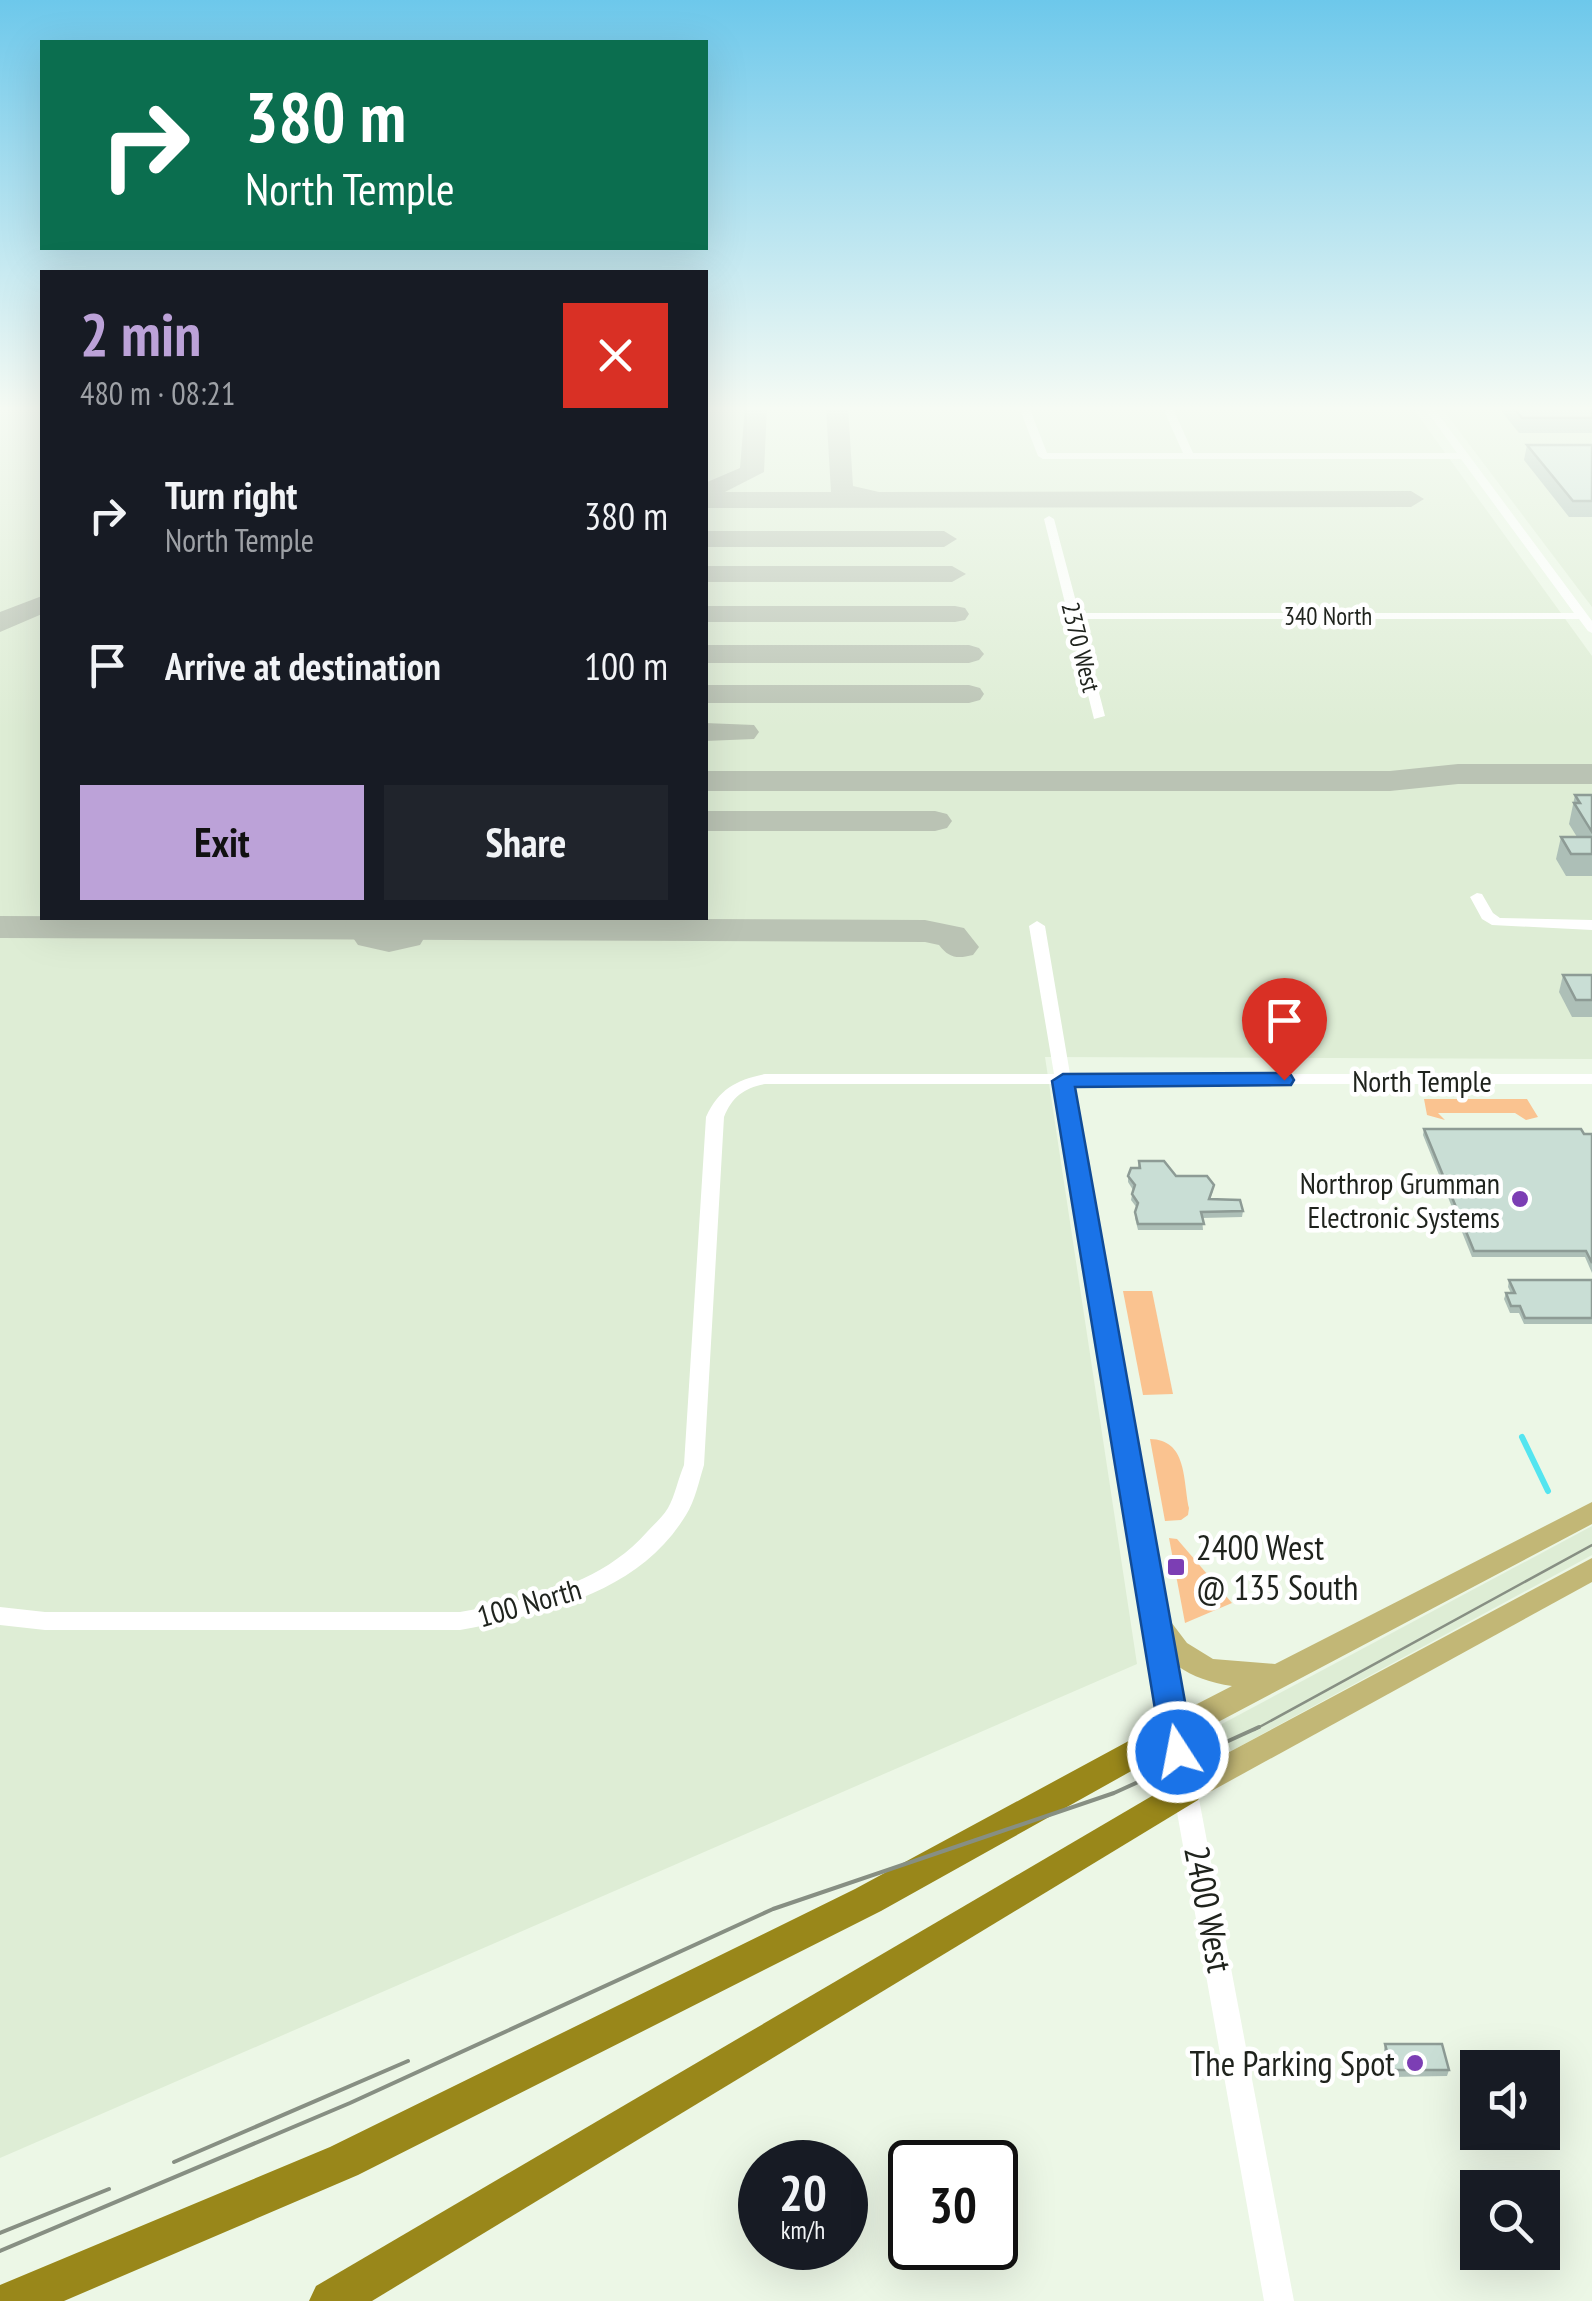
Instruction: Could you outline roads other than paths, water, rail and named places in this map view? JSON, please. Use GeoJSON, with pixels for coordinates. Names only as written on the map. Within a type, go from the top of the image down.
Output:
{"type":"FeatureCollection","features":[{"type":"Feature","properties":{"kind":"highway"},"geometry":{"type":"LineString","coordinates":[[13,2301],[344,2161],[868,1900],[1173,1731]]}},
{"type":"Feature","properties":{"kind":"highway"},"geometry":{"type":"LineString","coordinates":[[331,2301],[1186,1790]]}},
{"type":"Feature","properties":{"kind":"main road"},"geometry":{"type":"LineString","coordinates":[[1173,1731],[1592,1512]]}},
{"type":"Feature","properties":{"kind":"main road"},"geometry":{"type":"LineString","coordinates":[[1186,1790],[1592,1569]]}},
{"type":"Feature","properties":{"kind":"main road"},"geometry":{"type":"LineString","coordinates":[[1155,1622],[1174,1651],[1195,1666],[1240,1676],[1281,1674]]}},
{"type":"Feature","properties":{"kind":"street"},"geometry":{"type":"LineString","coordinates":[[1507,514],[1592,629]]}},
{"type":"Feature","properties":{"kind":"street","name":"2370 West"},"geometry":{"type":"LineString","coordinates":[[1049,519],[1099,716]]}},
{"type":"Feature","properties":{"kind":"street","name":"340 North"},"geometry":{"type":"LineString","coordinates":[[1072,613],[1580,613]]}},
{"type":"Feature","properties":{"kind":"street"},"geometry":{"type":"LineString","coordinates":[[1477,897],[1487,916],[1497,922],[1592,924]]}},
{"type":"Feature","properties":{"kind":"street","name":"2400 West"},"geometry":{"type":"LineString","coordinates":[[1037,926],[1173,1731],[1280,2301]]}},
{"type":"Feature","properties":{"kind":"street","name":"100 North"},"geometry":{"type":"LineString","coordinates":[[0,1616],[45,1621],[460,1621],[554,1600],[608,1576],[640,1554],[678,1512],[694,1465],[715,1117],[723,1097],[742,1083],[766,1079],[832,1080]]}},
{"type":"Feature","properties":{"kind":"street","name":"North Temple"},"geometry":{"type":"LineString","coordinates":[[832,1080],[1592,1080]]}},
{"type":"Feature","properties":{"kind":"waterway"},"geometry":{"type":"LineString","coordinates":[[1522,1437],[1548,1491]]}},
{"type":"Feature","properties":{"kind":"tram line"},"geometry":{"type":"LineString","coordinates":[[1254,1730],[1592,1545]]}},
{"type":"Feature","properties":{"kind":"tram line"},"geometry":{"type":"LineString","coordinates":[[0,2251],[350,2103],[773,1909],[1114,1793],[1259,1727]]}},
{"type":"Feature","properties":{"kind":"tram line"},"geometry":{"type":"LineString","coordinates":[[174,2162],[408,2061]]}},
{"type":"Feature","properties":{"kind":"tram line"},"geometry":{"type":"LineString","coordinates":[[0,2233],[109,2189]]}},
{"type":"Feature","properties":{"kind":"place","name":"Northrop Grumman Electronic Systems"},"geometry":{"type":"Point","coordinates":[1520,1199]}},
{"type":"Feature","properties":{"kind":"place","name":"2400 West @ 135 South"},"geometry":{"type":"Point","coordinates":[1176,1567]}},
{"type":"Feature","properties":{"kind":"place","name":"The Parking Spot"},"geometry":{"type":"Point","coordinates":[1415,2063]}}]}
